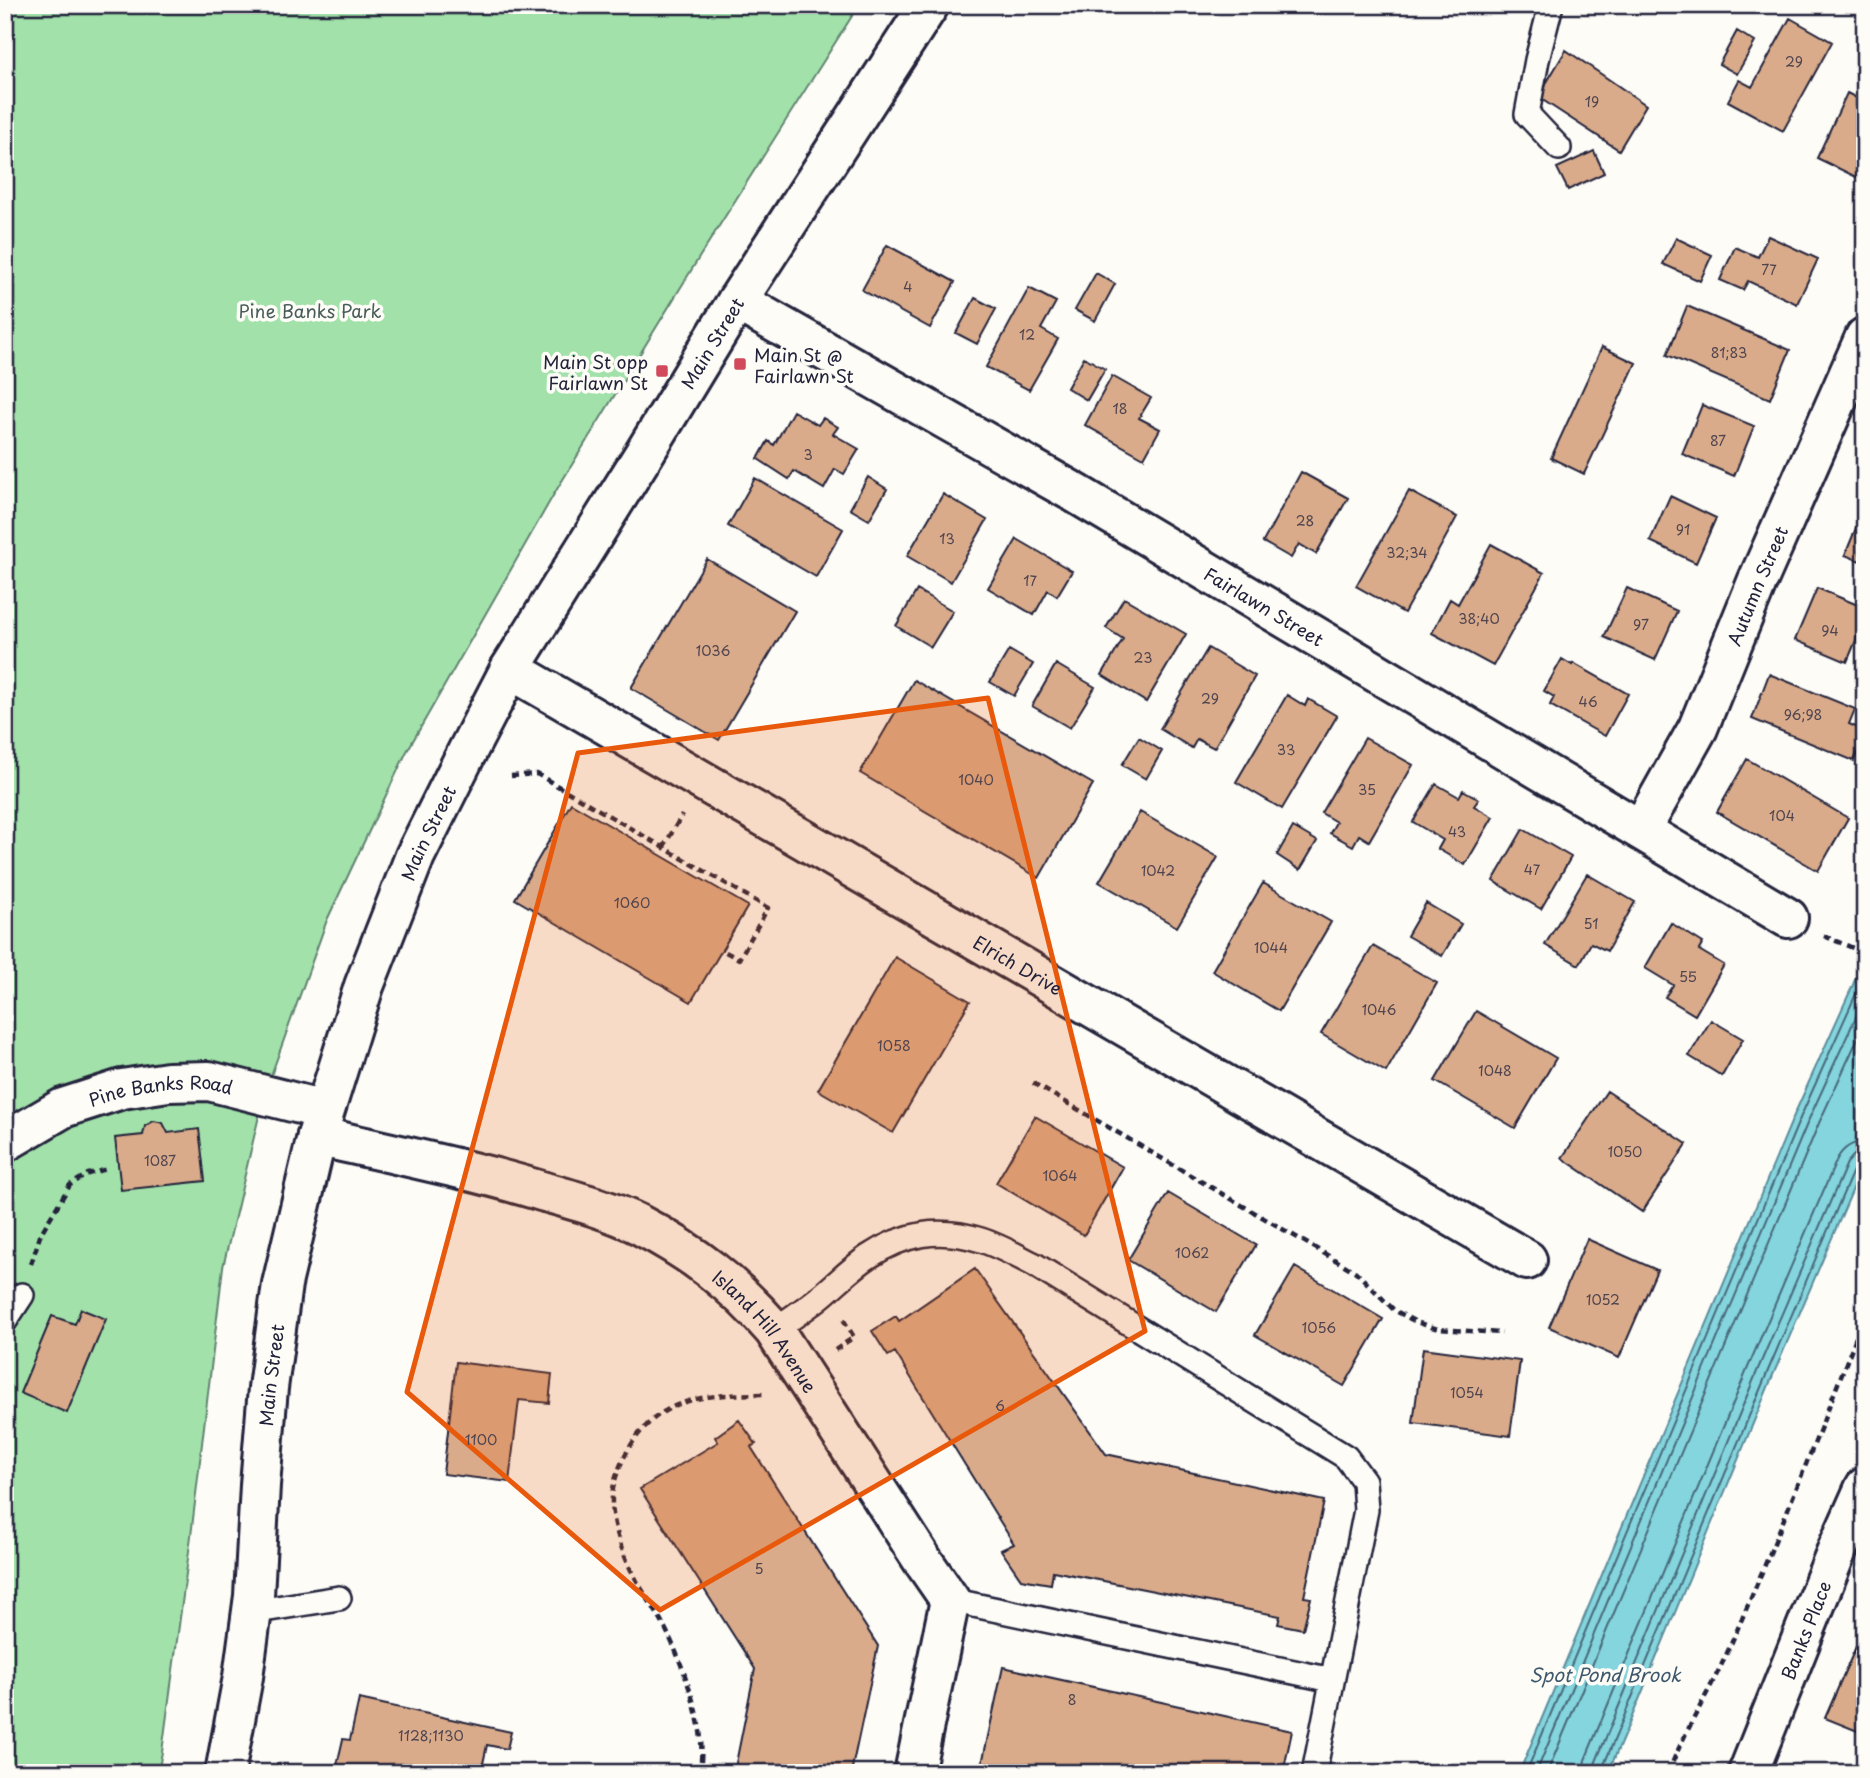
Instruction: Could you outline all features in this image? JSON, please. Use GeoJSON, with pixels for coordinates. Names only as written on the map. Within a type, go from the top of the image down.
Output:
{"type":"FeatureCollection","features":[{"type":"Feature","properties":{"kind":"street","name":"Main Street"},"geometry":{"type":"LineString","coordinates":[[225,1773],[243,1677],[251,1612],[268,1388],[282,1284],[320,1123],[364,986],[415,856],[510,669],[737,301],[929,5]]}},
{"type":"Feature","properties":{"kind":"street","name":"Fairlawn Street"},"geometry":{"type":"LineString","coordinates":[[737,301],[1077,494],[1802,926]]}},
{"type":"Feature","properties":{"kind":"street","name":"Autumn Street"},"geometry":{"type":"LineString","coordinates":[[1641,830],[1698,728],[1758,580],[1865,337]]}},
{"type":"Feature","properties":{"kind":"street","name":"Elrich Drive"},"geometry":{"type":"LineString","coordinates":[[510,669],[1527,1260]]}},
{"type":"Feature","properties":{"kind":"street","name":"Pine Banks Road"},"geometry":{"type":"LineString","coordinates":[[5,1142],[63,1108],[122,1089],[209,1080],[320,1123]]}},
{"type":"Feature","properties":{"kind":"street","name":"Island Hill Avenue"},"geometry":{"type":"LineString","coordinates":[[320,1123],[603,1209],[639,1225],[693,1256],[719,1275],[753,1306],[774,1330],[950,1600]]}},
{"type":"Feature","properties":{"kind":"street","name":"Banks Place"},"geometry":{"type":"LineString","coordinates":[[1748,1773],[1836,1550],[1865,1487]]}},
{"type":"Feature","properties":{"kind":"street"},"geometry":{"type":"LineString","coordinates":[[914,1773],[950,1600]]}},
{"type":"Feature","properties":{"kind":"lane"},"geometry":{"type":"LineString","coordinates":[[1551,5],[1527,114],[1559,148]]}},
{"type":"Feature","properties":{"kind":"lane"},"geometry":{"type":"LineString","coordinates":[[774,1330],[826,1292],[866,1258],[893,1243],[920,1234],[960,1235],[982,1240],[1035,1265],[1346,1457],[1364,1481],[1366,1510],[1314,1773]]}},
{"type":"Feature","properties":{"kind":"lane"},"geometry":{"type":"LineString","coordinates":[[5,1321],[22,1295]]}},
{"type":"Feature","properties":{"kind":"lane"},"geometry":{"type":"LineString","coordinates":[[251,1612],[339,1598]]}},
{"type":"Feature","properties":{"kind":"lane"},"geometry":{"type":"LineString","coordinates":[[950,1600],[1332,1680]]}},
{"type":"Feature","properties":{"kind":"path"},"geometry":{"type":"LineString","coordinates":[[511,776],[537,774],[768,908],[738,959],[722,950]]}},
{"type":"Feature","properties":{"kind":"path"},"geometry":{"type":"LineString","coordinates":[[1802,926],[1865,953]]}},
{"type":"Feature","properties":{"kind":"path"},"geometry":{"type":"LineString","coordinates":[[1033,1083],[1356,1272],[1394,1310],[1416,1322],[1438,1329],[1502,1333]]}},
{"type":"Feature","properties":{"kind":"path"},"geometry":{"type":"LineString","coordinates":[[22,1295],[41,1233],[70,1185],[88,1174],[107,1169]]}},
{"type":"Feature","properties":{"kind":"path"},"geometry":{"type":"LineString","coordinates":[[700,1773],[701,1738],[683,1672],[668,1634],[626,1560],[614,1519],[612,1497],[617,1477],[636,1437],[657,1417],[678,1404],[702,1397],[770,1394],[854,1336],[826,1292]]}},
{"type":"Feature","properties":{"kind":"path"},"geometry":{"type":"LineString","coordinates":[[1668,1773],[1729,1648],[1865,1314]]}},
{"type":"Feature","properties":{"kind":"highlighted area"},"geometry":{"type":"Polygon","coordinates":[[[988,698],[1145,1331],[660,1610],[407,1392],[578,753],[988,698]]]}},
{"type":"Feature","properties":{"kind":"green space","name":"Pine Banks Park"},"geometry":{"type":"Polygon","coordinates":[[[5,5],[859,5],[554,494],[406,753],[327,920],[264,1095],[223,1267],[191,1536],[158,1773],[5,1773],[5,5]]]}},
{"type":"Feature","properties":{"kind":"water","name":"Spot Pond Brook"},"geometry":{"type":"Polygon","coordinates":[[[1865,954],[1865,1161],[1631,1719],[1608,1773],[1519,1773],[1795,1113],[1865,954]]]}},
{"type":"Feature","properties":{"kind":"building"},"geometry":{"type":"Polygon","coordinates":[[[1790,18],[1832,42],[1783,131],[1728,101],[1739,80],[1752,87],[1790,18]]]}},
{"type":"Feature","properties":{"kind":"building"},"geometry":{"type":"Polygon","coordinates":[[[1737,31],[1755,42],[1737,74],[1719,64],[1737,31]]]}},
{"type":"Feature","properties":{"kind":"building"},"geometry":{"type":"Polygon","coordinates":[[[1566,50],[1646,105],[1619,150],[1538,97],[1566,50]]]}},
{"type":"Feature","properties":{"kind":"building"},"geometry":{"type":"Polygon","coordinates":[[[1847,93],[1865,102],[1865,158],[1856,177],[1817,158],[1847,93]]]}},
{"type":"Feature","properties":{"kind":"building"},"geometry":{"type":"Polygon","coordinates":[[[1594,151],[1604,173],[1568,190],[1557,168],[1594,151]]]}},
{"type":"Feature","properties":{"kind":"building"},"geometry":{"type":"Polygon","coordinates":[[[1768,236],[1818,259],[1797,304],[1748,281],[1743,290],[1720,280],[1735,247],[1758,257],[1768,236]]]}},
{"type":"Feature","properties":{"kind":"building"},"geometry":{"type":"Polygon","coordinates":[[[1676,238],[1712,255],[1700,281],[1663,264],[1676,238]]]}},
{"type":"Feature","properties":{"kind":"building"},"geometry":{"type":"Polygon","coordinates":[[[887,245],[955,282],[930,328],[862,290],[887,245]]]}},
{"type":"Feature","properties":{"kind":"building"},"geometry":{"type":"Polygon","coordinates":[[[1096,273],[1115,284],[1095,321],[1075,310],[1096,273]]]}},
{"type":"Feature","properties":{"kind":"building"},"geometry":{"type":"Polygon","coordinates":[[[1029,288],[1056,302],[1041,329],[1058,339],[1029,390],[986,367],[1029,288]]]}},
{"type":"Feature","properties":{"kind":"building"},"geometry":{"type":"Polygon","coordinates":[[[975,298],[996,309],[977,344],[956,333],[975,298]]]}},
{"type":"Feature","properties":{"kind":"building"},"geometry":{"type":"Polygon","coordinates":[[[1687,306],[1790,350],[1770,399],[1667,355],[1687,306]]]}},
{"type":"Feature","properties":{"kind":"building"},"geometry":{"type":"Polygon","coordinates":[[[1602,347],[1636,363],[1584,474],[1551,458],[1602,347]]]}},
{"type":"Feature","properties":{"kind":"building"},"geometry":{"type":"Polygon","coordinates":[[[1084,357],[1105,369],[1087,400],[1067,388],[1084,357]]]}},
{"type":"Feature","properties":{"kind":"building"},"geometry":{"type":"Polygon","coordinates":[[[1112,376],[1151,398],[1139,418],[1160,429],[1144,458],[1085,425],[1112,376]]]}},
{"type":"Feature","properties":{"kind":"building"},"geometry":{"type":"Polygon","coordinates":[[[1702,405],[1754,426],[1734,476],[1682,454],[1702,405]]]}},
{"type":"Feature","properties":{"kind":"building"},"geometry":{"type":"Polygon","coordinates":[[[793,411],[818,425],[823,418],[838,427],[833,434],[859,449],[844,474],[835,469],[824,489],[794,471],[789,479],[758,459],[768,441],[774,445],[793,411]]]}},
{"type":"Feature","properties":{"kind":"building"},"geometry":{"type":"Polygon","coordinates":[[[1301,472],[1348,498],[1316,554],[1299,544],[1291,558],[1263,542],[1301,472]]]}},
{"type":"Feature","properties":{"kind":"building"},"geometry":{"type":"Polygon","coordinates":[[[868,477],[887,489],[869,520],[850,509],[868,477]]]}},
{"type":"Feature","properties":{"kind":"building"},"geometry":{"type":"Polygon","coordinates":[[[755,478],[843,529],[816,577],[728,526],[755,478]]]}},
{"type":"Feature","properties":{"kind":"building"},"geometry":{"type":"Polygon","coordinates":[[[1409,491],[1457,517],[1404,613],[1356,586],[1409,491]]]}},
{"type":"Feature","properties":{"kind":"building"},"geometry":{"type":"Polygon","coordinates":[[[943,494],[987,520],[951,582],[907,556],[943,494]]]}},
{"type":"Feature","properties":{"kind":"building"},"geometry":{"type":"Polygon","coordinates":[[[1670,496],[1716,518],[1696,563],[1650,541],[1670,496]]]}},
{"type":"Feature","properties":{"kind":"building"},"geometry":{"type":"Polygon","coordinates":[[[1865,506],[1865,563],[1845,555],[1865,506]]]}},
{"type":"Feature","properties":{"kind":"building"},"geometry":{"type":"Polygon","coordinates":[[[1017,539],[1072,571],[1057,596],[1048,590],[1034,615],[988,588],[1017,539]]]}},
{"type":"Feature","properties":{"kind":"building"},"geometry":{"type":"Polygon","coordinates":[[[1491,544],[1544,573],[1493,666],[1432,633],[1450,599],[1458,604],[1491,544]]]}},
{"type":"Feature","properties":{"kind":"building"},"geometry":{"type":"Polygon","coordinates":[[[707,559],[795,611],[719,740],[631,688],[707,559]]]}},
{"type":"Feature","properties":{"kind":"building"},"geometry":{"type":"Polygon","coordinates":[[[1627,588],[1677,611],[1655,660],[1604,637],[1627,588]]]}},
{"type":"Feature","properties":{"kind":"building"},"geometry":{"type":"Polygon","coordinates":[[[1817,588],[1865,608],[1865,619],[1847,662],[1795,640],[1817,588]]]}},
{"type":"Feature","properties":{"kind":"building"},"geometry":{"type":"Polygon","coordinates":[[[917,590],[953,611],[931,647],[896,626],[917,590]]]}},
{"type":"Feature","properties":{"kind":"building"},"geometry":{"type":"Polygon","coordinates":[[[1124,598],[1186,634],[1146,702],[1102,675],[1123,639],[1106,628],[1124,598]]]}},
{"type":"Feature","properties":{"kind":"building"},"geometry":{"type":"Polygon","coordinates":[[[1208,648],[1255,676],[1214,748],[1197,739],[1192,748],[1160,729],[1208,648]]]}},
{"type":"Feature","properties":{"kind":"building"},"geometry":{"type":"Polygon","coordinates":[[[1009,650],[1033,664],[1014,696],[990,682],[1009,650]]]}},
{"type":"Feature","properties":{"kind":"building"},"geometry":{"type":"Polygon","coordinates":[[[1562,659],[1628,694],[1605,736],[1550,705],[1554,697],[1544,691],[1562,659]]]}},
{"type":"Feature","properties":{"kind":"building"},"geometry":{"type":"Polygon","coordinates":[[[1056,664],[1095,687],[1070,728],[1032,706],[1056,664]]]}},
{"type":"Feature","properties":{"kind":"building"},"geometry":{"type":"Polygon","coordinates":[[[1769,674],[1855,709],[1849,724],[1865,731],[1865,734],[1854,761],[1752,719],[1769,674]]]}},
{"type":"Feature","properties":{"kind":"building"},"geometry":{"type":"Polygon","coordinates":[[[914,680],[1093,784],[1039,878],[860,773],[914,680]]]}},
{"type":"Feature","properties":{"kind":"building"},"geometry":{"type":"Polygon","coordinates":[[[1287,695],[1305,706],[1308,699],[1337,716],[1282,809],[1236,782],[1287,695]]]}},
{"type":"Feature","properties":{"kind":"building"},"geometry":{"type":"Polygon","coordinates":[[[1139,737],[1162,751],[1146,779],[1122,765],[1139,737]]]}},
{"type":"Feature","properties":{"kind":"building"},"geometry":{"type":"Polygon","coordinates":[[[1365,738],[1413,765],[1369,841],[1359,835],[1353,846],[1330,833],[1336,822],[1321,813],[1365,738]]]}},
{"type":"Feature","properties":{"kind":"building"},"geometry":{"type":"Polygon","coordinates":[[[1747,759],[1848,818],[1818,871],[1717,812],[1747,759]]]}},
{"type":"Feature","properties":{"kind":"building"},"geometry":{"type":"Polygon","coordinates":[[[1436,784],[1459,797],[1463,790],[1479,799],[1474,806],[1493,817],[1465,865],[1438,849],[1443,840],[1413,822],[1436,784]]]}},
{"type":"Feature","properties":{"kind":"building"},"geometry":{"type":"Polygon","coordinates":[[[571,803],[748,906],[691,1002],[515,899],[571,803]]]}},
{"type":"Feature","properties":{"kind":"building"},"geometry":{"type":"Polygon","coordinates":[[[1140,812],[1218,857],[1177,927],[1099,882],[1140,812]]]}},
{"type":"Feature","properties":{"kind":"building"},"geometry":{"type":"Polygon","coordinates":[[[1293,827],[1317,841],[1300,870],[1277,855],[1293,827]]]}},
{"type":"Feature","properties":{"kind":"building"},"geometry":{"type":"Polygon","coordinates":[[[1523,829],[1571,857],[1541,909],[1493,881],[1523,829]]]}},
{"type":"Feature","properties":{"kind":"building"},"geometry":{"type":"Polygon","coordinates":[[[1587,874],[1635,902],[1607,951],[1591,943],[1579,965],[1545,945],[1587,874]]]}},
{"type":"Feature","properties":{"kind":"building"},"geometry":{"type":"Polygon","coordinates":[[[1263,883],[1331,922],[1279,1011],[1212,971],[1263,883]]]}},
{"type":"Feature","properties":{"kind":"building"},"geometry":{"type":"Polygon","coordinates":[[[1426,903],[1461,924],[1442,956],[1407,936],[1426,903]]]}},
{"type":"Feature","properties":{"kind":"building"},"geometry":{"type":"Polygon","coordinates":[[[1671,923],[1703,943],[1699,950],[1724,965],[1695,1015],[1665,997],[1673,985],[1645,968],[1671,923]]]}},
{"type":"Feature","properties":{"kind":"building"},"geometry":{"type":"Polygon","coordinates":[[[1373,946],[1437,983],[1386,1072],[1321,1034],[1373,946]]]}},
{"type":"Feature","properties":{"kind":"building"},"geometry":{"type":"Polygon","coordinates":[[[895,957],[970,1001],[893,1133],[818,1090],[895,957]]]}},
{"type":"Feature","properties":{"kind":"building"},"geometry":{"type":"Polygon","coordinates":[[[1476,1011],[1556,1058],[1515,1128],[1435,1081],[1476,1011]]]}},
{"type":"Feature","properties":{"kind":"building"},"geometry":{"type":"Polygon","coordinates":[[[1711,1020],[1743,1039],[1722,1076],[1689,1056],[1711,1020]]]}},
{"type":"Feature","properties":{"kind":"building"},"geometry":{"type":"Polygon","coordinates":[[[1607,1091],[1687,1144],[1642,1212],[1562,1158],[1607,1091]]]}},
{"type":"Feature","properties":{"kind":"building"},"geometry":{"type":"Polygon","coordinates":[[[1035,1116],[1123,1167],[1084,1235],[996,1183],[1035,1116]]]}},
{"type":"Feature","properties":{"kind":"building"},"geometry":{"type":"Polygon","coordinates":[[[154,1121],[163,1123],[168,1133],[199,1129],[205,1181],[121,1190],[115,1138],[143,1135],[145,1126],[154,1121]]]}},
{"type":"Feature","properties":{"kind":"building"},"geometry":{"type":"Polygon","coordinates":[[[1168,1193],[1256,1245],[1216,1312],[1128,1260],[1168,1193]]]}},
{"type":"Feature","properties":{"kind":"building"},"geometry":{"type":"Polygon","coordinates":[[[1587,1239],[1657,1270],[1619,1358],[1549,1327],[1587,1239]]]}},
{"type":"Feature","properties":{"kind":"building"},"geometry":{"type":"Polygon","coordinates":[[[1295,1267],[1383,1319],[1344,1386],[1255,1335],[1295,1267]]]}},
{"type":"Feature","properties":{"kind":"building"},"geometry":{"type":"Polygon","coordinates":[[[975,1269],[1106,1454],[1324,1501],[1304,1597],[1311,1598],[1303,1629],[1278,1624],[1280,1616],[1053,1571],[1051,1584],[1021,1579],[1001,1550],[1014,1544],[895,1352],[888,1356],[872,1331],[896,1316],[899,1321],[975,1269]]]}},
{"type":"Feature","properties":{"kind":"building"},"geometry":{"type":"Polygon","coordinates":[[[81,1309],[106,1319],[67,1413],[20,1393],[52,1316],[75,1324],[81,1309]]]}},
{"type":"Feature","properties":{"kind":"building"},"geometry":{"type":"Polygon","coordinates":[[[1423,1348],[1520,1361],[1510,1436],[1413,1423],[1423,1348]]]}},
{"type":"Feature","properties":{"kind":"building"},"geometry":{"type":"Polygon","coordinates":[[[456,1362],[552,1374],[549,1403],[519,1400],[509,1482],[443,1474],[456,1362]]]}},
{"type":"Feature","properties":{"kind":"building"},"geometry":{"type":"Polygon","coordinates":[[[739,1420],[756,1444],[751,1447],[878,1646],[851,1773],[734,1773],[755,1669],[640,1489],[718,1442],[715,1437],[739,1420]]]}},
{"type":"Feature","properties":{"kind":"building"},"geometry":{"type":"Polygon","coordinates":[[[1865,1626],[1865,1734],[1825,1718],[1865,1626]]]}},
{"type":"Feature","properties":{"kind":"building"},"geometry":{"type":"Polygon","coordinates":[[[1003,1667],[1292,1731],[1283,1773],[980,1773],[1003,1667]]]}},
{"type":"Feature","properties":{"kind":"building"},"geometry":{"type":"Polygon","coordinates":[[[359,1699],[511,1732],[507,1749],[487,1745],[481,1773],[343,1773],[344,1767],[337,1765],[343,1739],[350,1740],[359,1699]]]}},
{"type":"Feature","properties":{"kind":"place","name":"Main St @ Fairlawn St"},"geometry":{"type":"Point","coordinates":[740,364]}},
{"type":"Feature","properties":{"kind":"place","name":"Main St opp Fairlawn St"},"geometry":{"type":"Point","coordinates":[662,371]}}]}
